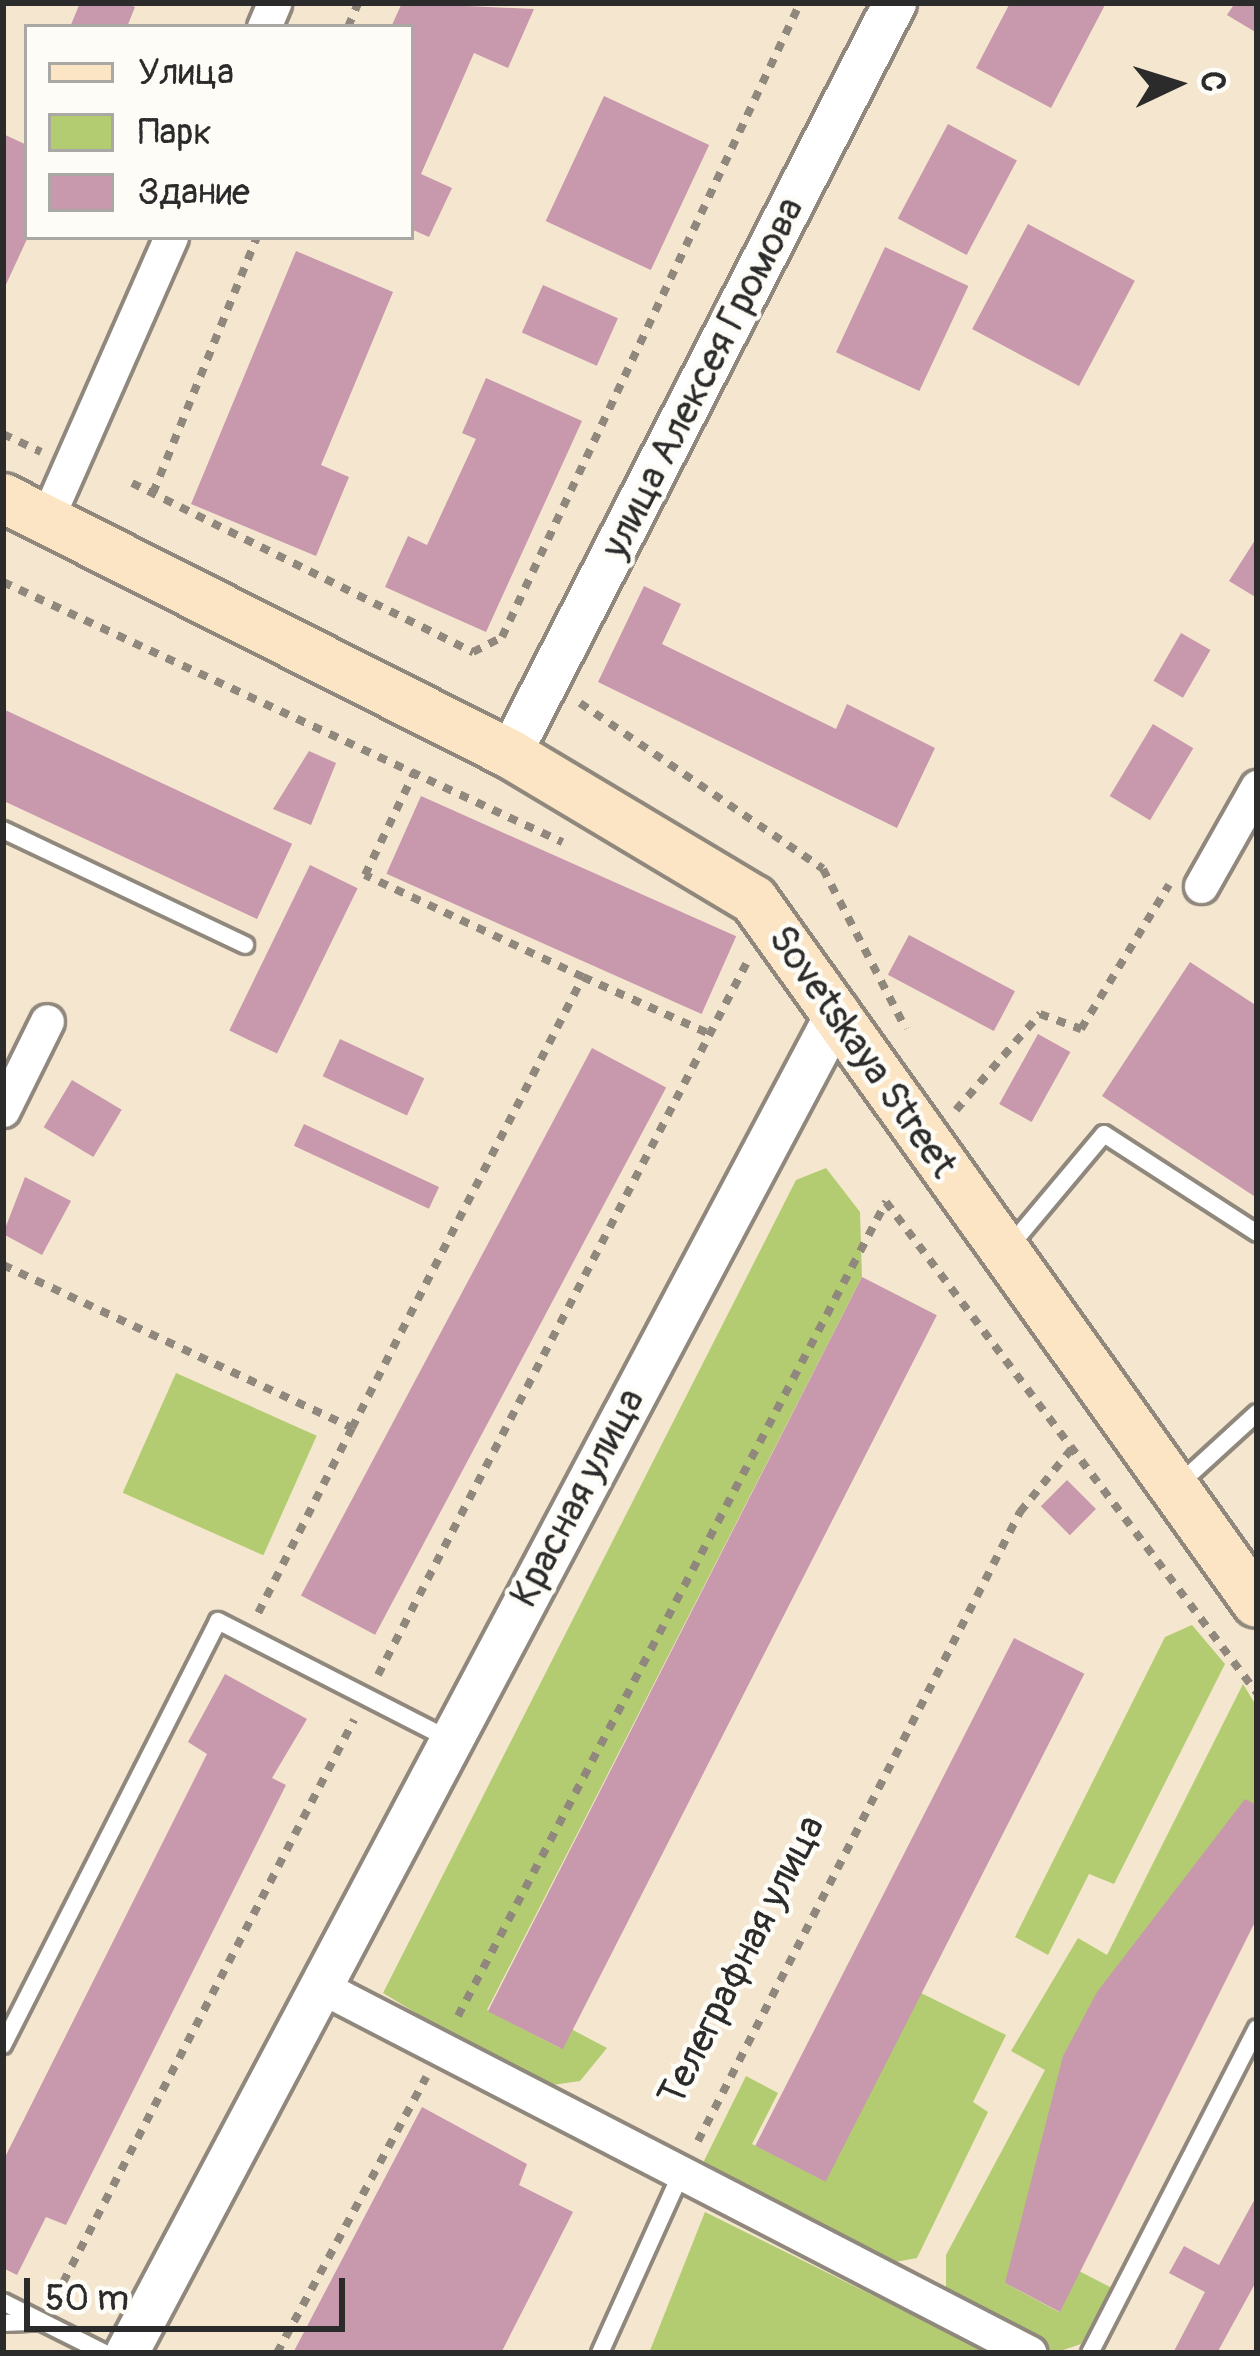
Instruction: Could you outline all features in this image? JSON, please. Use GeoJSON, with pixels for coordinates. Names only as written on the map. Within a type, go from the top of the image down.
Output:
{"type":"FeatureCollection","features":[{"type":"Feature","properties":{"kind":"main road","name":"Sovetskaya Street"},"geometry":{"type":"LineString","coordinates":[[3,498],[510,754],[754,900],[1257,1603]]}},
{"type":"Feature","properties":{"kind":"street","name":"улица Алексея Громова"},"geometry":{"type":"LineString","coordinates":[[510,754],[895,3]]}},
{"type":"Feature","properties":{"kind":"street"},"geometry":{"type":"LineString","coordinates":[[46,518],[169,240]]}},
{"type":"Feature","properties":{"kind":"street"},"geometry":{"type":"LineString","coordinates":[[1201,886],[1257,787]]}},
{"type":"Feature","properties":{"kind":"street","name":"Красная улица"},"geometry":{"type":"LineString","coordinates":[[127,2353],[318,1985],[838,1012]]}},
{"type":"Feature","properties":{"kind":"street"},"geometry":{"type":"LineString","coordinates":[[3,1110],[47,1021]]}},
{"type":"Feature","properties":{"kind":"street"},"geometry":{"type":"LineString","coordinates":[[318,1985],[1030,2353]]}},
{"type":"Feature","properties":{"kind":"lane"},"geometry":{"type":"LineString","coordinates":[[3,830],[245,945]]}},
{"type":"Feature","properties":{"kind":"lane"},"geometry":{"type":"LineString","coordinates":[[1004,1254],[1104,1134],[1257,1233]]}},
{"type":"Feature","properties":{"kind":"lane"},"geometry":{"type":"LineString","coordinates":[[1176,1487],[1257,1412]]}},
{"type":"Feature","properties":{"kind":"lane"},"geometry":{"type":"LineString","coordinates":[[3,2045],[218,1621],[449,1739]]}},
{"type":"Feature","properties":{"kind":"lane"},"geometry":{"type":"LineString","coordinates":[[1090,2353],[1257,2028]]}},
{"type":"Feature","properties":{"kind":"lane"},"geometry":{"type":"LineString","coordinates":[[600,2353],[681,2174]]}},
{"type":"Feature","properties":{"kind":"lane"},"geometry":{"type":"LineString","coordinates":[[3,2302],[105,2353]]}},
{"type":"Feature","properties":{"kind":"lane"},"geometry":{"type":"LineString","coordinates":[[3,2323],[43,2322]]}},
{"type":"Feature","properties":{"kind":"path"},"geometry":{"type":"LineString","coordinates":[[132,483],[473,652],[502,638],[800,3]]}},
{"type":"Feature","properties":{"kind":"path"},"geometry":{"type":"LineString","coordinates":[[153,493],[256,240]]}},
{"type":"Feature","properties":{"kind":"path"},"geometry":{"type":"LineString","coordinates":[[3,434],[43,452]]}},
{"type":"Feature","properties":{"kind":"path"},"geometry":{"type":"LineString","coordinates":[[3,582],[587,854]]}},
{"type":"Feature","properties":{"kind":"path"},"geometry":{"type":"LineString","coordinates":[[415,771],[365,875],[710,1034]]}},
{"type":"Feature","properties":{"kind":"path"},"geometry":{"type":"LineString","coordinates":[[951,1115],[1040,1014],[1081,1029],[1160,884],[1201,886]]}},
{"type":"Feature","properties":{"kind":"path"},"geometry":{"type":"LineString","coordinates":[[43,2322],[750,957]]}},
{"type":"Feature","properties":{"kind":"path"},"geometry":{"type":"LineString","coordinates":[[248,1634],[583,977]]}},
{"type":"Feature","properties":{"kind":"path"},"geometry":{"type":"LineString","coordinates":[[277,2353],[886,1202],[1257,1693]]}},
{"type":"Feature","properties":{"kind":"path"},"geometry":{"type":"LineString","coordinates":[[3,1265],[352,1427]]}},
{"type":"Feature","properties":{"kind":"path","name":"Телеграфная улица"},"geometry":{"type":"LineString","coordinates":[[681,2174],[1020,1512],[1073,1447]]}},
{"type":"Feature","properties":{"kind":"green space"},"geometry":{"type":"Polygon","coordinates":[[[826,1168],[860,1212],[862,1277],[487,2010],[560,2048],[571,2029],[607,2048],[580,2081],[538,2087],[383,1993],[796,1180],[826,1168]]]}},
{"type":"Feature","properties":{"kind":"green space"},"geometry":{"type":"Polygon","coordinates":[[[176,1373],[317,1436],[263,1555],[123,1493],[176,1373]]]}},
{"type":"Feature","properties":{"kind":"green space"},"geometry":{"type":"Polygon","coordinates":[[[1192,1625],[1225,1664],[1114,1884],[1089,1874],[1048,1955],[1015,1937],[1165,1637],[1192,1625]]]}},
{"type":"Feature","properties":{"kind":"green space"},"geometry":{"type":"Polygon","coordinates":[[[1243,1684],[1257,1707],[1257,1805],[1245,1800],[1005,2283],[1059,2312],[1079,2271],[1112,2288],[1081,2344],[1054,2353],[946,2301],[946,2255],[1045,2070],[1011,2051],[1078,1938],[1107,1955],[1243,1684]]]}},
{"type":"Feature","properties":{"kind":"green space"},"geometry":{"type":"Polygon","coordinates":[[[919,1992],[1006,2035],[973,2102],[988,2112],[917,2258],[884,2264],[701,2167],[746,2076],[778,2093],[752,2144],[821,2179],[919,1992]]]}},
{"type":"Feature","properties":{"kind":"green space"},"geometry":{"type":"Polygon","coordinates":[[[705,2212],[989,2353],[649,2353],[705,2212]]]}},
{"type":"Feature","properties":{"kind":"building"},"geometry":{"type":"Polygon","coordinates":[[[80,3],[135,7],[128,24],[71,24],[80,3]]]}},
{"type":"Feature","properties":{"kind":"building"},"geometry":{"type":"Polygon","coordinates":[[[402,3],[534,9],[508,68],[474,53],[421,174],[452,188],[429,237],[414,230],[414,24],[392,24],[402,3]]]}},
{"type":"Feature","properties":{"kind":"building"},"geometry":{"type":"Polygon","coordinates":[[[1010,3],[1106,3],[1051,108],[976,68],[1010,3]]]}},
{"type":"Feature","properties":{"kind":"building"},"geometry":{"type":"Polygon","coordinates":[[[1235,3],[1257,3],[1257,33],[1227,15],[1235,3]]]}},
{"type":"Feature","properties":{"kind":"building"},"geometry":{"type":"Polygon","coordinates":[[[604,96],[709,145],[651,270],[546,221],[604,96]]]}},
{"type":"Feature","properties":{"kind":"building"},"geometry":{"type":"Polygon","coordinates":[[[948,124],[1017,161],[967,255],[898,218],[948,124]]]}},
{"type":"Feature","properties":{"kind":"building"},"geometry":{"type":"Polygon","coordinates":[[[3,134],[24,144],[27,240],[3,291],[3,134]]]}},
{"type":"Feature","properties":{"kind":"building"},"geometry":{"type":"Polygon","coordinates":[[[1028,224],[1135,281],[1079,386],[972,329],[1028,224]]]}},
{"type":"Feature","properties":{"kind":"building"},"geometry":{"type":"Polygon","coordinates":[[[885,247],[968,286],[919,391],[836,352],[885,247]]]}},
{"type":"Feature","properties":{"kind":"building"},"geometry":{"type":"Polygon","coordinates":[[[296,251],[393,292],[321,465],[349,477],[316,556],[191,504],[296,251]]]}},
{"type":"Feature","properties":{"kind":"building"},"geometry":{"type":"Polygon","coordinates":[[[543,285],[618,318],[597,366],[522,333],[543,285]]]}},
{"type":"Feature","properties":{"kind":"building"},"geometry":{"type":"Polygon","coordinates":[[[486,378],[582,421],[486,632],[385,587],[408,536],[427,545],[476,439],[462,433],[486,378]]]}},
{"type":"Feature","properties":{"kind":"building"},"geometry":{"type":"Polygon","coordinates":[[[1257,537],[1257,598],[1229,581],[1257,537]]]}},
{"type":"Feature","properties":{"kind":"building"},"geometry":{"type":"Polygon","coordinates":[[[644,586],[681,604],[662,644],[836,729],[847,704],[935,748],[897,828],[598,682],[644,586]]]}},
{"type":"Feature","properties":{"kind":"building"},"geometry":{"type":"Polygon","coordinates":[[[1181,633],[1210,650],[1183,698],[1154,681],[1181,633]]]}},
{"type":"Feature","properties":{"kind":"building"},"geometry":{"type":"Polygon","coordinates":[[[3,709],[292,844],[257,919],[3,801],[3,709]]]}},
{"type":"Feature","properties":{"kind":"building"},"geometry":{"type":"Polygon","coordinates":[[[1153,724],[1193,748],[1150,820],[1110,796],[1153,724]]]}},
{"type":"Feature","properties":{"kind":"building"},"geometry":{"type":"Polygon","coordinates":[[[309,751],[336,763],[311,825],[273,809],[309,751]]]}},
{"type":"Feature","properties":{"kind":"building"},"geometry":{"type":"Polygon","coordinates":[[[421,796],[736,936],[702,1014],[386,874],[421,796]]]}},
{"type":"Feature","properties":{"kind":"building"},"geometry":{"type":"Polygon","coordinates":[[[310,865],[358,888],[277,1054],[229,1030],[310,865]]]}},
{"type":"Feature","properties":{"kind":"building"},"geometry":{"type":"Polygon","coordinates":[[[909,935],[1015,991],[994,1031],[888,975],[909,935]]]}},
{"type":"Feature","properties":{"kind":"building"},"geometry":{"type":"Polygon","coordinates":[[[1190,962],[1257,1006],[1257,1198],[1102,1096],[1190,962]]]}},
{"type":"Feature","properties":{"kind":"building"},"geometry":{"type":"Polygon","coordinates":[[[1038,1034],[1070,1052],[1032,1122],[999,1104],[1038,1034]]]}},
{"type":"Feature","properties":{"kind":"building"},"geometry":{"type":"Polygon","coordinates":[[[340,1039],[424,1078],[407,1115],[323,1076],[340,1039]]]}},
{"type":"Feature","properties":{"kind":"building"},"geometry":{"type":"Polygon","coordinates":[[[592,1048],[666,1087],[375,1635],[301,1595],[592,1048]]]}},
{"type":"Feature","properties":{"kind":"building"},"geometry":{"type":"Polygon","coordinates":[[[72,1080],[122,1110],[93,1157],[44,1127],[72,1080]]]}},
{"type":"Feature","properties":{"kind":"building"},"geometry":{"type":"Polygon","coordinates":[[[304,1124],[439,1187],[429,1209],[294,1146],[304,1124]]]}},
{"type":"Feature","properties":{"kind":"building"},"geometry":{"type":"Polygon","coordinates":[[[25,1177],[71,1201],[42,1255],[3,1234],[25,1177]]]}},
{"type":"Feature","properties":{"kind":"building"},"geometry":{"type":"Polygon","coordinates":[[[862,1277],[937,1315],[563,2049],[488,2011],[862,1277]]]}},
{"type":"Feature","properties":{"kind":"building"},"geometry":{"type":"Polygon","coordinates":[[[1067,1480],[1096,1509],[1070,1535],[1041,1506],[1067,1480]]]}},
{"type":"Feature","properties":{"kind":"building"},"geometry":{"type":"Polygon","coordinates":[[[1014,1638],[1084,1674],[826,2182],[755,2146],[1014,1638]]]}},
{"type":"Feature","properties":{"kind":"building"},"geometry":{"type":"Polygon","coordinates":[[[225,1674],[307,1719],[272,1778],[286,1785],[66,2225],[46,2217],[17,2275],[3,2268],[3,2161],[207,1754],[188,1742],[225,1674]]]}},
{"type":"Feature","properties":{"kind":"building"},"geometry":{"type":"Polygon","coordinates":[[[1245,1799],[1257,1805],[1257,1918],[1060,2312],[1005,2283],[1063,2056],[1097,1992],[1245,1799]]]}},
{"type":"Feature","properties":{"kind":"building"},"geometry":{"type":"Polygon","coordinates":[[[422,2107],[527,2164],[519,2185],[573,2212],[501,2353],[293,2353],[422,2107]]]}},
{"type":"Feature","properties":{"kind":"building"},"geometry":{"type":"Polygon","coordinates":[[[1257,2195],[1257,2280],[1217,2353],[1173,2353],[1205,2292],[1169,2273],[1184,2246],[1219,2265],[1257,2195]]]}}]}
